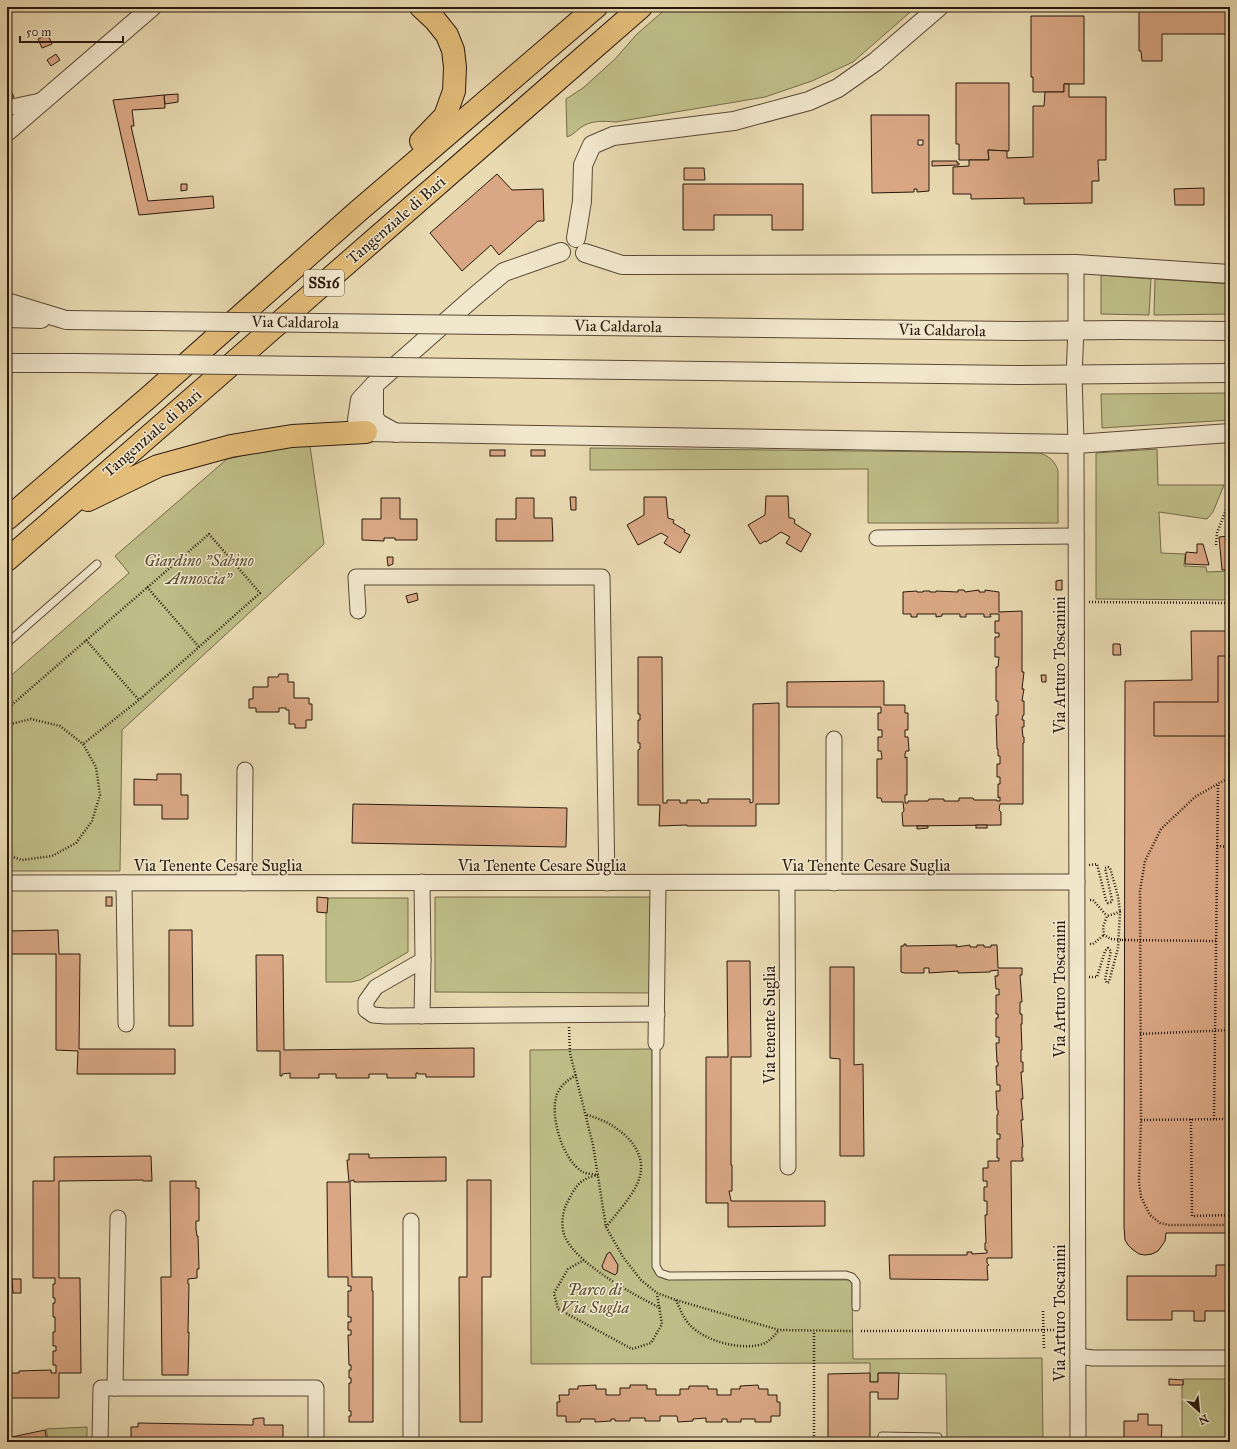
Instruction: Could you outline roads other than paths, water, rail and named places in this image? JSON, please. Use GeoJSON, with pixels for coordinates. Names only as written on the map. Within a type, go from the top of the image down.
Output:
{"type":"FeatureCollection","features":[{"type":"Feature","properties":{"kind":"highway"},"geometry":{"type":"LineString","coordinates":[[356,213],[366,190],[425,137],[445,116],[454,91],[456,67],[453,50],[447,35],[421,7]]}},
{"type":"Feature","properties":{"kind":"highway","name":"Tangenziale di Bari"},"geometry":{"type":"LineString","coordinates":[[7,519],[149,397],[356,213],[596,7]]}},
{"type":"Feature","properties":{"kind":"highway","name":"Tangenziale di Bari"},"geometry":{"type":"LineString","coordinates":[[7,560],[641,7]]}},
{"type":"Feature","properties":{"kind":"highway","name":"SS16"},"geometry":{"type":"LineString","coordinates":[[60,514],[158,466],[231,446],[292,436],[366,432]]}},
{"type":"Feature","properties":{"kind":"highway","name":"SS16"},"geometry":{"type":"LineString","coordinates":[[7,514],[31,498]]}},
{"type":"Feature","properties":{"kind":"street"},"geometry":{"type":"LineString","coordinates":[[7,132],[152,7]]}},
{"type":"Feature","properties":{"kind":"street"},"geometry":{"type":"LineString","coordinates":[[580,245],[583,165],[592,145],[613,136],[734,120],[809,101],[838,88],[875,62],[939,7]]}},
{"type":"Feature","properties":{"kind":"street"},"geometry":{"type":"LineString","coordinates":[[7,108],[45,100]]}},
{"type":"Feature","properties":{"kind":"street"},"geometry":{"type":"LineString","coordinates":[[1230,274],[1076,264],[622,265],[568,238],[561,248],[561,252],[504,272],[474,297],[374,385],[360,400],[357,420],[366,432],[1076,444],[1230,434]]}},
{"type":"Feature","properties":{"kind":"street","name":"Via Arturo Toscanini"},"geometry":{"type":"LineString","coordinates":[[1076,264],[1074,375],[1077,602],[1078,1442]]}},
{"type":"Feature","properties":{"kind":"street"},"geometry":{"type":"LineString","coordinates":[[7,302],[66,320]]}},
{"type":"Feature","properties":{"kind":"street","name":"Via Caldarola"},"geometry":{"type":"LineString","coordinates":[[7,318],[66,320],[1018,331],[1230,331]]}},
{"type":"Feature","properties":{"kind":"street"},"geometry":{"type":"LineString","coordinates":[[7,363],[1074,375],[1230,373]]}},
{"type":"Feature","properties":{"kind":"street"},"geometry":{"type":"LineString","coordinates":[[374,385],[374,417],[378,424],[396,433]]}},
{"type":"Feature","properties":{"kind":"street"},"geometry":{"type":"LineString","coordinates":[[877,538],[1076,536]]}},
{"type":"Feature","properties":{"kind":"street"},"geometry":{"type":"LineString","coordinates":[[358,611],[356,577],[602,577],[608,883]]}},
{"type":"Feature","properties":{"kind":"street"},"geometry":{"type":"LineString","coordinates":[[834,739],[834,883]]}},
{"type":"Feature","properties":{"kind":"street"},"geometry":{"type":"LineString","coordinates":[[244,883],[245,770]]}},
{"type":"Feature","properties":{"kind":"street"},"geometry":{"type":"LineString","coordinates":[[422,882],[422,1016]]}},
{"type":"Feature","properties":{"kind":"street","name":"Via Tenente Cesare Suglia"},"geometry":{"type":"LineString","coordinates":[[7,883],[1077,882]]}},
{"type":"Feature","properties":{"kind":"street"},"geometry":{"type":"LineString","coordinates":[[124,883],[126,1024]]}},
{"type":"Feature","properties":{"kind":"street"},"geometry":{"type":"LineString","coordinates":[[656,1042],[658,883]]}},
{"type":"Feature","properties":{"kind":"street","name":"Via tenente Suglia"},"geometry":{"type":"LineString","coordinates":[[787,883],[788,1167]]}},
{"type":"Feature","properties":{"kind":"street"},"geometry":{"type":"LineString","coordinates":[[423,960],[376,987],[366,1001],[366,1010],[373,1015],[386,1016],[657,1014]]}},
{"type":"Feature","properties":{"kind":"street"},"geometry":{"type":"LineString","coordinates":[[115,1388],[118,1218]]}},
{"type":"Feature","properties":{"kind":"street"},"geometry":{"type":"LineString","coordinates":[[411,1221],[411,1442]]}},
{"type":"Feature","properties":{"kind":"street"},"geometry":{"type":"LineString","coordinates":[[1078,1356],[1098,1358],[1230,1358]]}},
{"type":"Feature","properties":{"kind":"street"},"geometry":{"type":"LineString","coordinates":[[100,1442],[101,1388],[316,1388],[316,1442]]}},
{"type":"Feature","properties":{"kind":"lane"},"geometry":{"type":"LineString","coordinates":[[7,643],[98,564]]}},
{"type":"Feature","properties":{"kind":"lane"},"geometry":{"type":"LineString","coordinates":[[656,1042],[656,1266],[660,1274],[669,1276],[846,1275],[852,1277],[856,1282],[856,1307]]}},
{"type":"Feature","properties":{"kind":"lane"},"geometry":{"type":"LineString","coordinates":[[882,1436],[938,1437],[938,1442]]}},
{"type":"Feature","properties":{"kind":"park label","name":"Giardino \"Sabino Annoscia\""},"geometry":{"type":"Point","coordinates":[199,569]}},
{"type":"Feature","properties":{"kind":"park label","name":"Parco di Via Suglia"},"geometry":{"type":"Point","coordinates":[595,1298]}}]}
